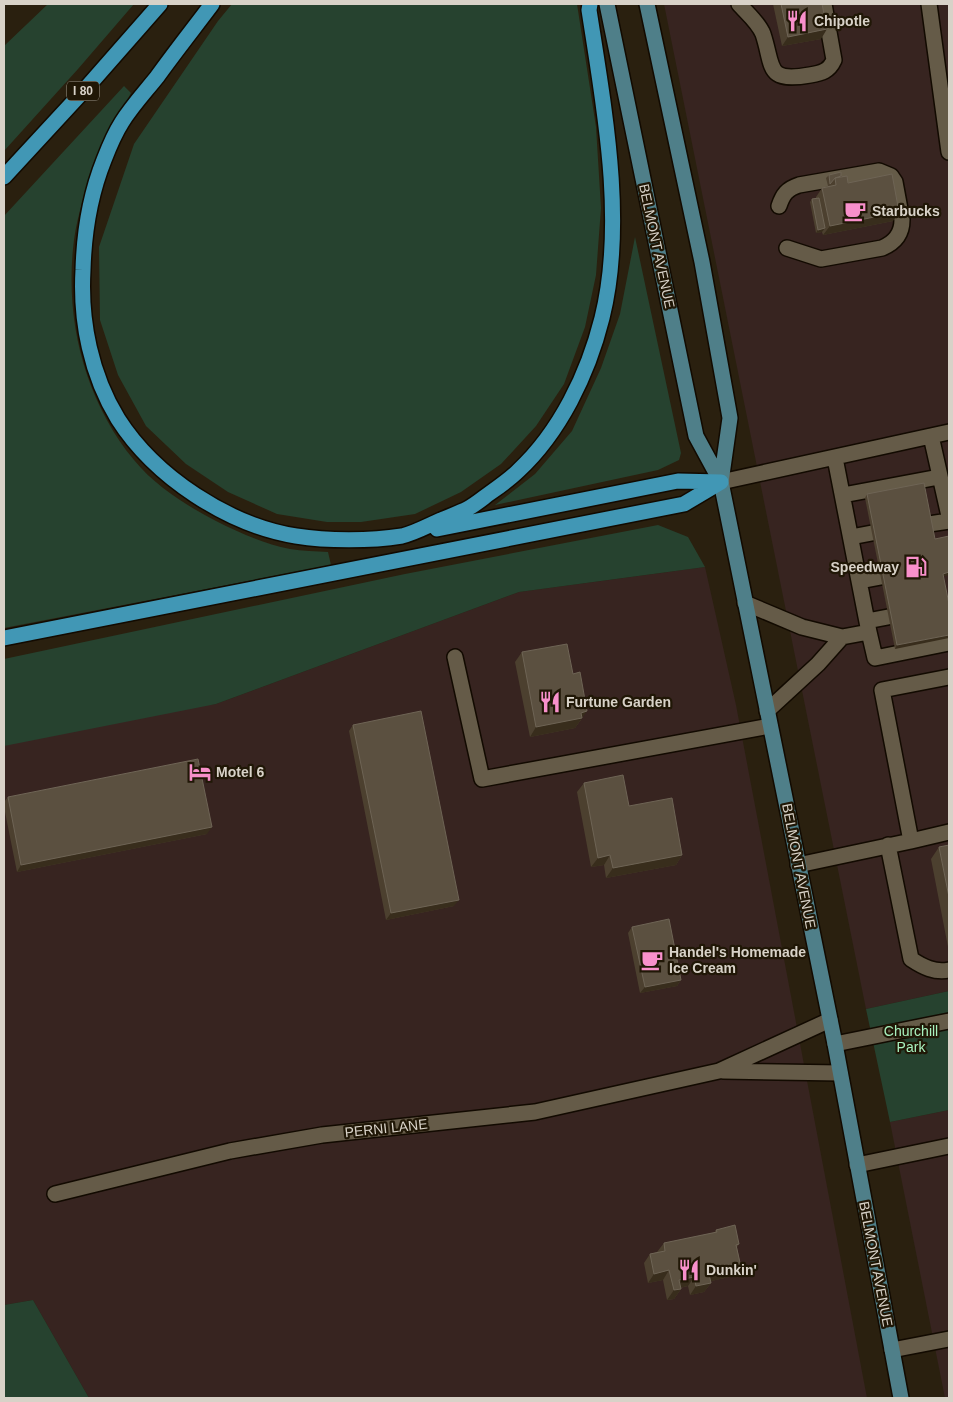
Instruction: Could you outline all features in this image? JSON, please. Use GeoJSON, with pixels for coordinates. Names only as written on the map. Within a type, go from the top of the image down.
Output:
{"type":"FeatureCollection","features":[{"type":"Feature","properties":{"kind":"highway","name":"I 80"},"geometry":{"type":"LineString","coordinates":[[4,176],[88,86],[160,4]]}},
{"type":"Feature","properties":{"kind":"highway"},"geometry":{"type":"LineString","coordinates":[[212,4],[121,123],[104,160],[93,194],[84,242],[82,288],[86,337],[97,376],[117,416],[135,442],[160,468],[216,507],[255,525],[296,536],[351,540],[405,535],[678,481],[721,482]]}},
{"type":"Feature","properties":{"kind":"highway"},"geometry":{"type":"LineString","coordinates":[[405,535],[469,508],[517,473],[543,446],[566,408],[587,365],[602,319],[611,272],[612,191],[605,114],[589,10],[590,4]]}},
{"type":"Feature","properties":{"kind":"highway"},"geometry":{"type":"LineString","coordinates":[[4,638],[684,504],[721,482]]}},
{"type":"Feature","properties":{"kind":"main road","name":"BELMONT AVENUE"},"geometry":{"type":"LineString","coordinates":[[607,4],[696,436],[721,482],[830,1020],[901,1398]]}},
{"type":"Feature","properties":{"kind":"main road","name":"BELMONT AVENUE"},"geometry":{"type":"LineString","coordinates":[[647,4],[702,262],[730,418],[721,482]]}},
{"type":"Feature","properties":{"kind":"lane"},"geometry":{"type":"LineString","coordinates":[[738,4],[762,32],[770,64],[775,72],[784,78],[823,73],[830,68],[834,60],[824,4]]}},
{"type":"Feature","properties":{"kind":"lane"},"geometry":{"type":"LineString","coordinates":[[929,4],[949,152]]}},
{"type":"Feature","properties":{"kind":"lane"},"geometry":{"type":"LineString","coordinates":[[780,206],[783,196],[789,188],[879,171],[891,176],[894,182],[902,220],[897,238],[888,246],[882,248],[821,259],[788,248]]}},
{"type":"Feature","properties":{"kind":"lane"},"geometry":{"type":"LineString","coordinates":[[721,482],[949,432]]}},
{"type":"Feature","properties":{"kind":"lane"},"geometry":{"type":"LineString","coordinates":[[931,436],[949,516]]}},
{"type":"Feature","properties":{"kind":"lane"},"geometry":{"type":"LineString","coordinates":[[835,458],[875,658],[949,643]]}},
{"type":"Feature","properties":{"kind":"lane"},"geometry":{"type":"LineString","coordinates":[[843,496],[939,477]]}},
{"type":"Feature","properties":{"kind":"lane"},"geometry":{"type":"LineString","coordinates":[[929,524],[949,521]]}},
{"type":"Feature","properties":{"kind":"lane"},"geometry":{"type":"LineString","coordinates":[[852,537],[872,533]]}},
{"type":"Feature","properties":{"kind":"lane"},"geometry":{"type":"LineString","coordinates":[[860,581],[880,577]]}},
{"type":"Feature","properties":{"kind":"lane"},"geometry":{"type":"LineString","coordinates":[[745,603],[802,627],[842,637]]}},
{"type":"Feature","properties":{"kind":"lane"},"geometry":{"type":"LineString","coordinates":[[455,657],[482,779],[769,719],[842,637],[888,617]]}},
{"type":"Feature","properties":{"kind":"lane"},"geometry":{"type":"LineString","coordinates":[[911,841],[882,690],[949,677]]}},
{"type":"Feature","properties":{"kind":"lane"},"geometry":{"type":"LineString","coordinates":[[798,865],[949,832]]}},
{"type":"Feature","properties":{"kind":"lane"},"geometry":{"type":"LineString","coordinates":[[888,845],[912,959],[924,968],[944,972],[949,970]]}},
{"type":"Feature","properties":{"kind":"lane"},"geometry":{"type":"LineString","coordinates":[[719,1071],[830,1020]]}},
{"type":"Feature","properties":{"kind":"lane"},"geometry":{"type":"LineString","coordinates":[[834,1044],[949,1020]]}},
{"type":"Feature","properties":{"kind":"lane"},"geometry":{"type":"LineString","coordinates":[[719,1071],[840,1073]]}},
{"type":"Feature","properties":{"kind":"lane","name":"PERNI LANE"},"geometry":{"type":"LineString","coordinates":[[55,1194],[230,1151],[322,1135],[535,1112],[719,1071]]}},
{"type":"Feature","properties":{"kind":"lane"},"geometry":{"type":"LineString","coordinates":[[857,1165],[949,1146]]}},
{"type":"Feature","properties":{"kind":"lane"},"geometry":{"type":"LineString","coordinates":[[892,1350],[949,1339]]}},
{"type":"Feature","properties":{"kind":"shaded area"},"geometry":{"type":"Polygon","coordinates":[[[664,4],[949,4],[949,991],[866,1009],[664,4]]]}},
{"type":"Feature","properties":{"kind":"shaded area"},"geometry":{"type":"Polygon","coordinates":[[[705,567],[736,705],[867,1398],[89,1398],[33,1300],[4,1305],[4,729],[216,704],[519,592],[705,567]]]}},
{"type":"Feature","properties":{"kind":"shaded area"},"geometry":{"type":"Polygon","coordinates":[[[949,1110],[949,1398],[945,1398],[890,1122],[949,1110]]]}},
{"type":"Feature","properties":{"kind":"green space"},"geometry":{"type":"Polygon","coordinates":[[[48,4],[134,4],[4,151],[4,46],[48,4]]]}},
{"type":"Feature","properties":{"kind":"green space"},"geometry":{"type":"Polygon","coordinates":[[[232,4],[577,4],[596,127],[601,208],[596,275],[585,327],[564,384],[536,426],[501,464],[461,492],[415,514],[361,522],[327,522],[277,514],[228,492],[186,464],[146,426],[118,375],[100,320],[99,247],[134,144],[218,21],[232,4]]]}},
{"type":"Feature","properties":{"kind":"green space"},"geometry":{"type":"Polygon","coordinates":[[[124,86],[131,93],[112,128],[89,182],[74,240],[72,299],[75,328],[90,384],[102,411],[117,436],[134,460],[162,487],[205,515],[252,538],[290,549],[328,552],[331,565],[4,628],[4,216],[124,86]]]}},
{"type":"Feature","properties":{"kind":"green space"},"geometry":{"type":"Polygon","coordinates":[[[635,237],[681,453],[679,460],[658,470],[495,505],[535,474],[572,431],[601,368],[620,314],[635,237]]]}},
{"type":"Feature","properties":{"kind":"green space"},"geometry":{"type":"Polygon","coordinates":[[[658,525],[688,537],[705,567],[519,592],[216,704],[4,746],[4,659],[405,574],[658,525]]]}},
{"type":"Feature","properties":{"kind":"green space","name":"Churchill Park"},"geometry":{"type":"Polygon","coordinates":[[[949,991],[949,1110],[890,1122],[866,1009],[949,991]]]}},
{"type":"Feature","properties":{"kind":"green space"},"geometry":{"type":"Polygon","coordinates":[[[33,1300],[89,1398],[4,1398],[4,1305],[33,1300]]]}},
{"type":"Feature","properties":{"kind":"building","name":"Chipotle"},"geometry":{"type":"Polygon","coordinates":[[[781,4],[822,4],[827,29],[788,37],[781,4]]]}},
{"type":"Feature","properties":{"kind":"building"},"geometry":{"type":"Polygon","coordinates":[[[841,172],[841,176],[835,178],[830,184],[829,175],[841,172]]]}},
{"type":"Feature","properties":{"kind":"building","name":"Starbucks"},"geometry":{"type":"Polygon","coordinates":[[[892,174],[899,212],[830,226],[822,188],[836,185],[835,178],[847,176],[848,183],[892,174]]]}},
{"type":"Feature","properties":{"kind":"building"},"geometry":{"type":"Polygon","coordinates":[[[819,198],[825,228],[818,230],[812,199],[819,198]]]}},
{"type":"Feature","properties":{"kind":"building"},"geometry":{"type":"Polygon","coordinates":[[[924,483],[935,539],[949,536],[949,572],[943,574],[949,604],[949,635],[897,645],[867,494],[924,483]]]}},
{"type":"Feature","properties":{"kind":"building","name":"Furtune Garden"},"geometry":{"type":"Polygon","coordinates":[[[567,644],[573,674],[580,672],[587,711],[581,713],[582,718],[536,727],[522,652],[567,644]]]}},
{"type":"Feature","properties":{"kind":"building"},"geometry":{"type":"Polygon","coordinates":[[[421,711],[459,900],[391,913],[353,725],[421,711]]]}},
{"type":"Feature","properties":{"kind":"building"},"geometry":{"type":"Polygon","coordinates":[[[198,759],[212,827],[21,865],[8,797],[198,759]]]}},
{"type":"Feature","properties":{"kind":"building"},"geometry":{"type":"Polygon","coordinates":[[[623,775],[629,806],[672,798],[682,855],[613,868],[610,855],[598,858],[584,783],[623,775]]]}},
{"type":"Feature","properties":{"kind":"building"},"geometry":{"type":"Polygon","coordinates":[[[949,845],[949,897],[939,847],[949,845]]]}},
{"type":"Feature","properties":{"kind":"building","name":"Handel's Homemade Ice Cream"},"geometry":{"type":"Polygon","coordinates":[[[669,919],[681,980],[645,987],[632,927],[669,919]]]}},
{"type":"Feature","properties":{"kind":"building","name":"Dunkin'"},"geometry":{"type":"Polygon","coordinates":[[[735,1225],[739,1244],[736,1245],[741,1267],[709,1274],[711,1283],[696,1286],[694,1277],[679,1280],[681,1289],[674,1290],[669,1270],[654,1274],[650,1254],[665,1251],[664,1243],[717,1232],[716,1230],[735,1225]]]}},
{"type":"Feature","properties":{"kind":"place","name":"Chipotle"},"geometry":{"type":"Point","coordinates":[797,21]}},
{"type":"Feature","properties":{"kind":"place","name":"Starbucks"},"geometry":{"type":"Point","coordinates":[855,211]}},
{"type":"Feature","properties":{"kind":"place","name":"Speedway"},"geometry":{"type":"Point","coordinates":[916,567]}},
{"type":"Feature","properties":{"kind":"place","name":"Furtune Garden"},"geometry":{"type":"Point","coordinates":[550,702]}},
{"type":"Feature","properties":{"kind":"place","name":"Motel 6"},"geometry":{"type":"Point","coordinates":[200,772]}},
{"type":"Feature","properties":{"kind":"place","name":"Handel's Homemade Ice Cream"},"geometry":{"type":"Point","coordinates":[652,960]}},
{"type":"Feature","properties":{"kind":"place","name":"Dunkin'"},"geometry":{"type":"Point","coordinates":[689,1270]}}]}
